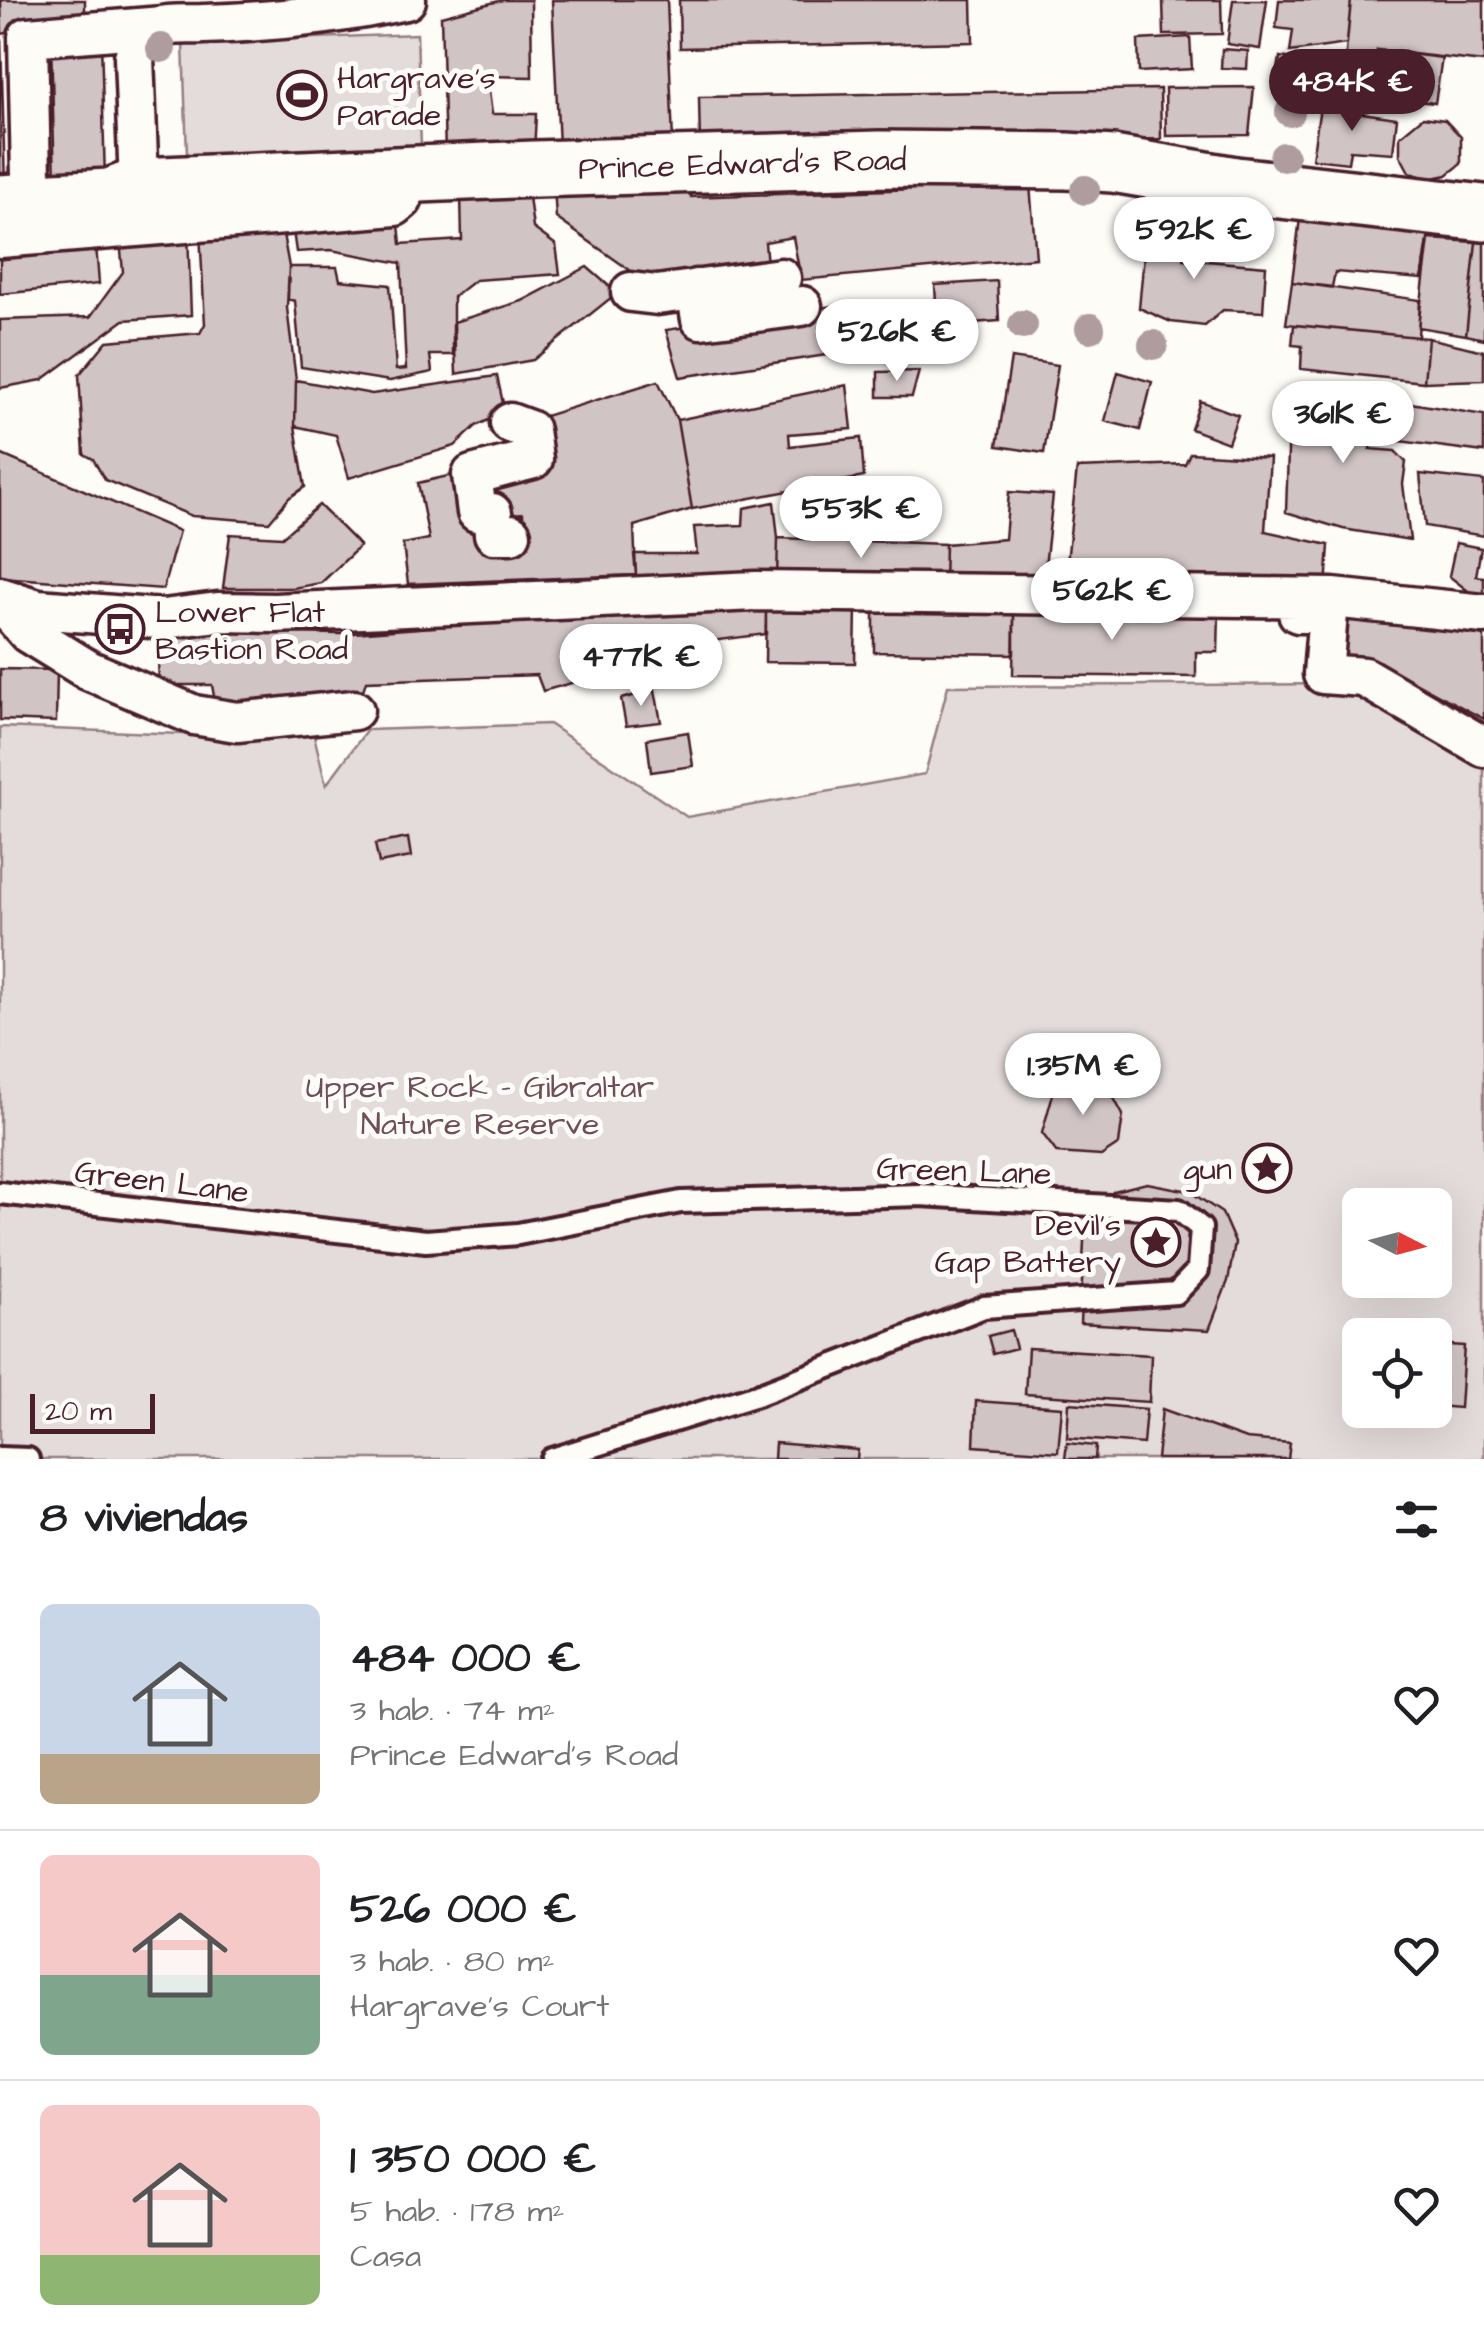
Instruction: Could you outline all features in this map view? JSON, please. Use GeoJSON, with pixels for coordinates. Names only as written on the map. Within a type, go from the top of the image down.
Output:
{"type":"FeatureCollection","features":[{"type":"Feature","properties":{"kind":"street"},"geometry":{"type":"LineString","coordinates":[[403,174],[402,200],[395,206],[16,220],[28,37],[281,22],[406,0]]}},
{"type":"Feature","properties":{"kind":"street"},"geometry":{"type":"LineString","coordinates":[[139,186],[134,57],[150,30],[163,26]]}},
{"type":"Feature","properties":{"kind":"street","name":"Prince Edward's Road"},"geometry":{"type":"LineString","coordinates":[[16,220],[139,186],[880,159],[1113,164],[1236,184],[1484,213]]}},
{"type":"Feature","properties":{"kind":"street"},"geometry":{"type":"LineString","coordinates":[[631,292],[791,292]]}},
{"type":"Feature","properties":{"kind":"street"},"geometry":{"type":"LineString","coordinates":[[510,423],[528,430],[533,459],[472,475],[477,512],[492,513],[494,534],[511,534]]}},
{"type":"Feature","properties":{"kind":"street"},"geometry":{"type":"LineString","coordinates":[[0,599],[38,608],[163,620],[218,612],[276,613],[756,590],[1368,599],[1484,614]]}},
{"type":"Feature","properties":{"kind":"street"},"geometry":{"type":"LineString","coordinates":[[1300,598],[1298,613],[1328,613],[1324,674],[1364,677],[1484,748]]}},
{"type":"Feature","properties":{"kind":"street"},"geometry":{"type":"LineString","coordinates":[[0,599],[28,632],[88,670],[194,715],[236,722],[354,710]]}},
{"type":"Feature","properties":{"kind":"lane","name":"Green Lane"},"geometry":{"type":"LineString","coordinates":[[0,1193],[426,1241],[518,1234],[681,1202],[920,1195],[1178,1210],[1201,1228],[1198,1270],[1176,1294],[984,1307],[757,1395],[552,1459]]}},
{"type":"Feature","properties":{"kind":"lane"},"geometry":{"type":"LineString","coordinates":[[0,1458],[28,1459]]}},
{"type":"Feature","properties":{"kind":"green space","name":"Hargrave's Parade"},"geometry":{"type":"Polygon","coordinates":[[[417,34],[421,146],[187,155],[183,43],[417,34]]]}},
{"type":"Feature","properties":{"kind":"green space","name":"Upper Rock - Gibraltar Nature Reserve"},"geometry":{"type":"Polygon","coordinates":[[[1363,684],[1484,758],[1484,1459],[0,1459],[0,727],[234,736],[312,727],[326,785],[367,730],[549,724],[687,817],[925,774],[948,686],[1363,684]]]}},
{"type":"Feature","properties":{"kind":"building"},"geometry":{"type":"Polygon","coordinates":[[[0,0],[5,188],[0,188],[0,0]]]}},
{"type":"Feature","properties":{"kind":"building"},"geometry":{"type":"Polygon","coordinates":[[[1,0],[85,0],[85,15],[2,34],[1,0]]]}},
{"type":"Feature","properties":{"kind":"building"},"geometry":{"type":"Polygon","coordinates":[[[503,0],[531,0],[532,77],[487,76],[492,114],[536,114],[534,153],[445,153],[441,16],[503,0]]]}},
{"type":"Feature","properties":{"kind":"building"},"geometry":{"type":"Polygon","coordinates":[[[552,0],[667,0],[673,141],[559,146],[552,0]]]}},
{"type":"Feature","properties":{"kind":"building"},"geometry":{"type":"Polygon","coordinates":[[[679,0],[972,0],[973,42],[680,48],[679,0]]]}},
{"type":"Feature","properties":{"kind":"building"},"geometry":{"type":"Polygon","coordinates":[[[1163,0],[1221,0],[1222,34],[1164,35],[1163,0]]]}},
{"type":"Feature","properties":{"kind":"building"},"geometry":{"type":"Polygon","coordinates":[[[1233,0],[1267,0],[1260,49],[1227,44],[1233,0]]]}},
{"type":"Feature","properties":{"kind":"building"},"geometry":{"type":"Polygon","coordinates":[[[1279,0],[1351,0],[1347,44],[1290,52],[1293,30],[1276,28],[1279,0]]]}},
{"type":"Feature","properties":{"kind":"building"},"geometry":{"type":"Polygon","coordinates":[[[1351,0],[1484,0],[1484,62],[1377,50],[1373,106],[1341,104],[1351,0]]]}},
{"type":"Feature","properties":{"kind":"building"},"geometry":{"type":"Polygon","coordinates":[[[1190,37],[1192,69],[1139,72],[1138,40],[1190,37]]]}},
{"type":"Feature","properties":{"kind":"building"},"geometry":{"type":"Polygon","coordinates":[[[101,39],[105,180],[55,182],[51,40],[101,39]]]}},
{"type":"Feature","properties":{"kind":"building"},"geometry":{"type":"Polygon","coordinates":[[[1222,49],[1248,51],[1247,69],[1221,68],[1222,49]]]}},
{"type":"Feature","properties":{"kind":"building"},"geometry":{"type":"Polygon","coordinates":[[[1377,50],[1442,58],[1435,103],[1374,96],[1377,50]]]}},
{"type":"Feature","properties":{"kind":"building"},"geometry":{"type":"Polygon","coordinates":[[[1280,57],[1294,59],[1291,79],[1277,77],[1280,57]]]}},
{"type":"Feature","properties":{"kind":"building"},"geometry":{"type":"Polygon","coordinates":[[[1254,87],[1249,135],[1166,136],[1165,88],[1254,87]]]}},
{"type":"Feature","properties":{"kind":"building"},"geometry":{"type":"Polygon","coordinates":[[[1160,89],[1161,139],[700,146],[699,97],[1160,89]]]}},
{"type":"Feature","properties":{"kind":"building"},"geometry":{"type":"Polygon","coordinates":[[[1320,107],[1397,118],[1393,153],[1350,150],[1348,163],[1312,159],[1320,107]]]}},
{"type":"Feature","properties":{"kind":"building"},"geometry":{"type":"Polygon","coordinates":[[[1423,117],[1445,120],[1461,137],[1461,164],[1447,175],[1428,179],[1409,172],[1400,155],[1400,136],[1423,117]]]}},
{"type":"Feature","properties":{"kind":"building"},"geometry":{"type":"Polygon","coordinates":[[[690,180],[691,197],[1030,185],[1036,258],[801,280],[793,237],[765,242],[767,265],[641,278],[556,218],[554,186],[690,180]]]}},
{"type":"Feature","properties":{"kind":"building"},"geometry":{"type":"Polygon","coordinates":[[[528,189],[533,228],[556,245],[560,274],[475,280],[453,297],[453,355],[430,355],[432,372],[390,381],[301,367],[295,301],[288,299],[289,267],[337,267],[340,280],[390,285],[396,370],[406,369],[401,263],[331,250],[296,252],[292,224],[398,215],[401,244],[462,240],[461,194],[528,189]]]}},
{"type":"Feature","properties":{"kind":"building"},"geometry":{"type":"Polygon","coordinates":[[[187,204],[191,315],[124,320],[42,380],[0,388],[0,320],[90,317],[123,272],[117,209],[187,204]]]}},
{"type":"Feature","properties":{"kind":"building"},"geometry":{"type":"Polygon","coordinates":[[[1300,218],[1429,233],[1422,279],[1335,272],[1332,287],[1292,282],[1300,218]]]}},
{"type":"Feature","properties":{"kind":"building"},"geometry":{"type":"Polygon","coordinates":[[[281,223],[289,267],[287,308],[296,380],[295,426],[305,487],[289,498],[269,522],[192,516],[105,480],[93,459],[84,454],[79,375],[107,341],[200,333],[205,324],[200,232],[281,223]]]}},
{"type":"Feature","properties":{"kind":"building"},"geometry":{"type":"Polygon","coordinates":[[[1147,224],[1186,228],[1184,259],[1266,266],[1263,312],[1223,310],[1205,326],[1171,322],[1139,308],[1147,224]]]}},
{"type":"Feature","properties":{"kind":"building"},"geometry":{"type":"Polygon","coordinates":[[[1429,239],[1476,242],[1466,335],[1418,327],[1429,239]]]}},
{"type":"Feature","properties":{"kind":"building"},"geometry":{"type":"Polygon","coordinates":[[[1476,242],[1484,243],[1484,339],[1466,335],[1476,242]]]}},
{"type":"Feature","properties":{"kind":"building"},"geometry":{"type":"Polygon","coordinates":[[[96,245],[99,284],[0,294],[0,255],[96,245]]]}},
{"type":"Feature","properties":{"kind":"building"},"geometry":{"type":"Polygon","coordinates":[[[587,267],[617,293],[533,360],[456,374],[454,322],[522,301],[587,267]]]}},
{"type":"Feature","properties":{"kind":"building"},"geometry":{"type":"Polygon","coordinates":[[[997,281],[999,321],[958,324],[959,341],[874,346],[871,307],[936,303],[935,285],[997,281]]]}},
{"type":"Feature","properties":{"kind":"building"},"geometry":{"type":"Polygon","coordinates":[[[1292,282],[1420,300],[1418,337],[1286,324],[1292,282]]]}},
{"type":"Feature","properties":{"kind":"building"},"geometry":{"type":"Polygon","coordinates":[[[841,305],[847,352],[680,377],[666,330],[841,305]]]}},
{"type":"Feature","properties":{"kind":"building"},"geometry":{"type":"Polygon","coordinates":[[[1294,325],[1428,338],[1424,382],[1301,369],[1302,346],[1292,345],[1294,325]]]}},
{"type":"Feature","properties":{"kind":"building"},"geometry":{"type":"Polygon","coordinates":[[[1428,338],[1484,351],[1484,380],[1424,382],[1428,338]]]}},
{"type":"Feature","properties":{"kind":"building"},"geometry":{"type":"Polygon","coordinates":[[[1011,358],[1058,365],[1044,453],[997,446],[1011,358]]]}},
{"type":"Feature","properties":{"kind":"building"},"geometry":{"type":"Polygon","coordinates":[[[919,371],[912,397],[878,397],[878,372],[919,371]]]}},
{"type":"Feature","properties":{"kind":"building"},"geometry":{"type":"Polygon","coordinates":[[[1118,372],[1152,382],[1140,430],[1105,421],[1118,372]]]}},
{"type":"Feature","properties":{"kind":"building"},"geometry":{"type":"Polygon","coordinates":[[[497,376],[505,412],[476,426],[455,446],[349,478],[336,435],[295,426],[296,380],[372,394],[497,376]]]}},
{"type":"Feature","properties":{"kind":"building"},"geometry":{"type":"Polygon","coordinates":[[[658,381],[677,420],[692,509],[634,526],[636,575],[408,584],[403,544],[429,539],[418,483],[465,472],[481,537],[486,543],[523,541],[523,513],[499,515],[495,502],[484,504],[481,481],[544,473],[535,419],[658,381]]]}},
{"type":"Feature","properties":{"kind":"building"},"geometry":{"type":"Polygon","coordinates":[[[847,385],[852,429],[789,434],[790,446],[861,438],[864,477],[692,509],[677,420],[847,385]]]}},
{"type":"Feature","properties":{"kind":"building"},"geometry":{"type":"Polygon","coordinates":[[[1290,390],[1380,398],[1376,438],[1370,449],[1395,451],[1406,462],[1403,484],[1410,540],[1343,529],[1286,512],[1290,390]]]}},
{"type":"Feature","properties":{"kind":"building"},"geometry":{"type":"Polygon","coordinates":[[[1380,398],[1484,415],[1484,452],[1376,438],[1380,398]]]}},
{"type":"Feature","properties":{"kind":"building"},"geometry":{"type":"Polygon","coordinates":[[[1200,401],[1238,415],[1228,443],[1191,429],[1200,401]]]}},
{"type":"Feature","properties":{"kind":"building"},"geometry":{"type":"Polygon","coordinates":[[[1190,453],[1270,458],[1265,531],[1329,545],[1326,588],[1065,582],[1077,468],[1185,464],[1190,453]]]}},
{"type":"Feature","properties":{"kind":"building"},"geometry":{"type":"Polygon","coordinates":[[[0,454],[179,531],[163,589],[0,577],[0,454]]]}},
{"type":"Feature","properties":{"kind":"building"},"geometry":{"type":"Polygon","coordinates":[[[1420,474],[1484,481],[1484,536],[1425,526],[1420,474]]]}},
{"type":"Feature","properties":{"kind":"building"},"geometry":{"type":"Polygon","coordinates":[[[1009,492],[1053,495],[1043,585],[944,584],[945,544],[1005,539],[1009,492]]]}},
{"type":"Feature","properties":{"kind":"building"},"geometry":{"type":"Polygon","coordinates":[[[774,502],[777,579],[636,575],[634,554],[697,554],[694,527],[743,525],[744,508],[774,502]]]}},
{"type":"Feature","properties":{"kind":"building"},"geometry":{"type":"Polygon","coordinates":[[[319,505],[360,546],[321,583],[293,588],[223,588],[230,534],[282,537],[319,505]]]}},
{"type":"Feature","properties":{"kind":"building"},"geometry":{"type":"Polygon","coordinates":[[[778,538],[945,544],[944,584],[777,579],[778,538]]]}},
{"type":"Feature","properties":{"kind":"building"},"geometry":{"type":"Polygon","coordinates":[[[1456,543],[1481,548],[1476,576],[1484,577],[1484,596],[1472,594],[1449,576],[1456,543]]]}},
{"type":"Feature","properties":{"kind":"building"},"geometry":{"type":"Polygon","coordinates":[[[766,607],[856,607],[855,663],[765,662],[766,607]]]}},
{"type":"Feature","properties":{"kind":"building"},"geometry":{"type":"Polygon","coordinates":[[[766,607],[766,634],[611,654],[614,671],[543,691],[537,675],[366,681],[361,697],[215,702],[212,685],[159,685],[157,631],[341,634],[605,614],[766,607]]]}},
{"type":"Feature","properties":{"kind":"building"},"geometry":{"type":"Polygon","coordinates":[[[874,609],[1014,610],[1014,654],[874,652],[874,609]]]}},
{"type":"Feature","properties":{"kind":"building"},"geometry":{"type":"Polygon","coordinates":[[[1014,610],[1219,612],[1218,652],[1196,652],[1196,677],[1013,675],[1014,610]]]}},
{"type":"Feature","properties":{"kind":"building"},"geometry":{"type":"Polygon","coordinates":[[[1344,615],[1484,636],[1484,719],[1379,663],[1337,661],[1344,615]]]}},
{"type":"Feature","properties":{"kind":"building"},"geometry":{"type":"Polygon","coordinates":[[[0,669],[57,670],[56,722],[0,720],[0,669]]]}},
{"type":"Feature","properties":{"kind":"building"},"geometry":{"type":"Polygon","coordinates":[[[655,690],[661,722],[626,726],[621,699],[655,690]]]}},
{"type":"Feature","properties":{"kind":"building"},"geometry":{"type":"Polygon","coordinates":[[[688,732],[693,766],[651,772],[647,739],[688,732]]]}},
{"type":"Feature","properties":{"kind":"building"},"geometry":{"type":"Polygon","coordinates":[[[408,838],[411,857],[379,863],[375,844],[408,838]]]}},
{"type":"Feature","properties":{"kind":"building"},"geometry":{"type":"Polygon","coordinates":[[[1075,1075],[1108,1087],[1123,1115],[1119,1144],[1101,1156],[1057,1153],[1042,1133],[1056,1083],[1075,1075]]]}},
{"type":"Feature","properties":{"kind":"building"},"geometry":{"type":"Polygon","coordinates":[[[1147,1183],[1189,1191],[1222,1213],[1235,1243],[1228,1281],[1209,1330],[1080,1323],[1085,1221],[1114,1191],[1147,1183]]]}},
{"type":"Feature","properties":{"kind":"building"},"geometry":{"type":"Polygon","coordinates":[[[1011,1330],[1016,1348],[993,1354],[988,1336],[1011,1330]]]}},
{"type":"Feature","properties":{"kind":"building"},"geometry":{"type":"Polygon","coordinates":[[[1452,1345],[1464,1346],[1460,1408],[1452,1407],[1452,1345]]]}},
{"type":"Feature","properties":{"kind":"building"},"geometry":{"type":"Polygon","coordinates":[[[1028,1348],[1151,1355],[1149,1402],[1025,1394],[1028,1348]]]}},
{"type":"Feature","properties":{"kind":"building"},"geometry":{"type":"Polygon","coordinates":[[[976,1401],[1062,1407],[1058,1452],[974,1446],[976,1401]]]}},
{"type":"Feature","properties":{"kind":"building"},"geometry":{"type":"Polygon","coordinates":[[[1069,1403],[1146,1409],[1143,1444],[1067,1438],[1069,1403]]]}},
{"type":"Feature","properties":{"kind":"building"},"geometry":{"type":"Polygon","coordinates":[[[1162,1409],[1246,1439],[1290,1443],[1288,1459],[1157,1459],[1162,1409]]]}},
{"type":"Feature","properties":{"kind":"building"},"geometry":{"type":"Polygon","coordinates":[[[775,1443],[858,1450],[857,1459],[774,1459],[775,1443]]]}},
{"type":"Feature","properties":{"kind":"building"},"geometry":{"type":"Polygon","coordinates":[[[1067,1443],[1096,1446],[1095,1459],[1065,1459],[1067,1443]]]}},
{"type":"Feature","properties":{"kind":"place","name":"Hargrave's Parade"},"geometry":{"type":"Point","coordinates":[302,95]}},
{"type":"Feature","properties":{"kind":"place","name":"Lower Flat Bastion Road"},"geometry":{"type":"Point","coordinates":[120,629]}},
{"type":"Feature","properties":{"kind":"place","name":"gun"},"geometry":{"type":"Point","coordinates":[1267,1168]}},
{"type":"Feature","properties":{"kind":"place","name":"Devil's Gap Battery"},"geometry":{"type":"Point","coordinates":[1156,1242]}}]}
